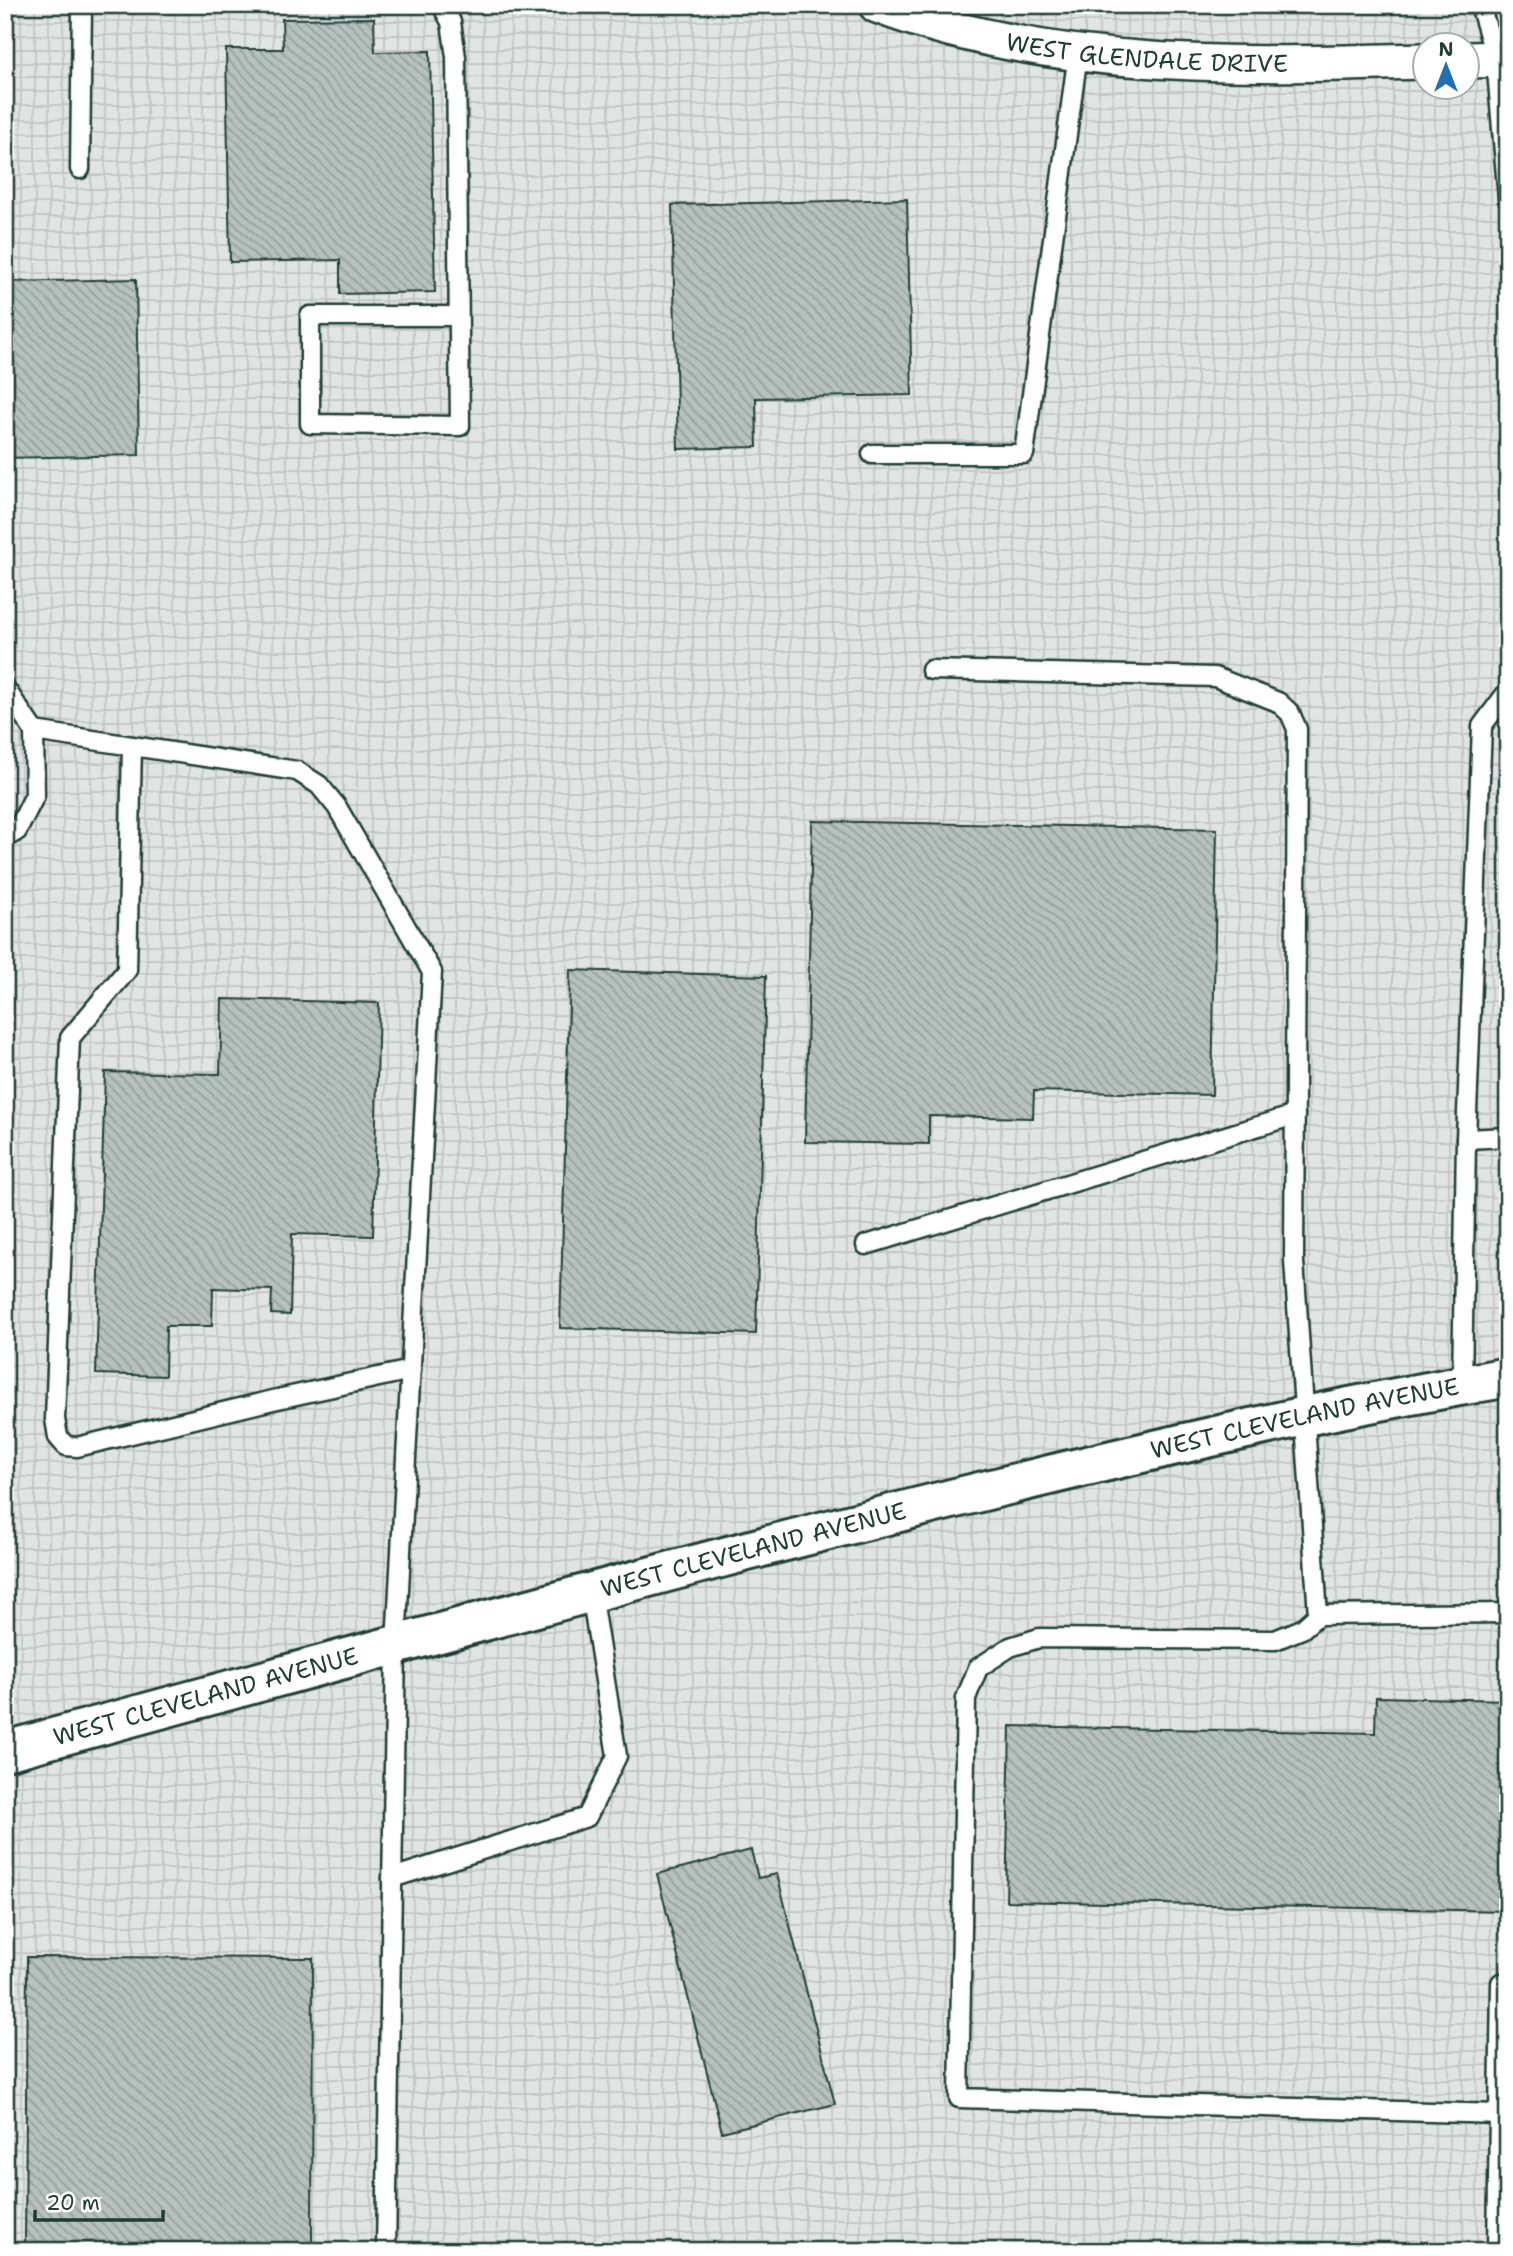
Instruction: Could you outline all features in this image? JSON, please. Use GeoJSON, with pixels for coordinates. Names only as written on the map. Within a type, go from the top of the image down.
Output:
{"type":"FeatureCollection","features":[{"type":"Feature","properties":{"kind":"main road","name":"WEST CLEVELAND AVENUE"},"geometry":{"type":"LineString","coordinates":[[5,1751],[747,1551],[1052,1475],[1304,1416],[1508,1377]]}},
{"type":"Feature","properties":{"kind":"street","name":"WEST GLENDALE DRIVE"},"geometry":{"type":"LineString","coordinates":[[877,5],[917,20],[946,16],[1052,51],[1190,61],[1323,64],[1412,61]]}},
{"type":"Feature","properties":{"kind":"lane"},"geometry":{"type":"LineString","coordinates":[[80,169],[82,5]]}},
{"type":"Feature","properties":{"kind":"lane"},"geometry":{"type":"LineString","coordinates":[[442,5],[451,22],[456,57],[460,426],[310,424],[310,316],[458,316]]}},
{"type":"Feature","properties":{"kind":"lane"},"geometry":{"type":"LineString","coordinates":[[1480,5],[1508,199]]}},
{"type":"Feature","properties":{"kind":"lane"},"geometry":{"type":"LineString","coordinates":[[872,454],[1024,454],[1078,53]]}},
{"type":"Feature","properties":{"kind":"lane"},"geometry":{"type":"LineString","coordinates":[[931,670],[1215,677],[1278,702],[1290,713],[1297,729],[1294,1261],[1318,1615]]}},
{"type":"Feature","properties":{"kind":"lane"},"geometry":{"type":"LineString","coordinates":[[5,688],[34,731],[35,795],[17,831],[5,838]]}},
{"type":"Feature","properties":{"kind":"lane"},"geometry":{"type":"LineString","coordinates":[[1462,1386],[1466,1139],[1482,726],[1508,691]]}},
{"type":"Feature","properties":{"kind":"lane"},"geometry":{"type":"LineString","coordinates":[[34,731],[297,771],[319,785],[337,807],[432,972],[396,1645],[386,2251]]}},
{"type":"Feature","properties":{"kind":"lane"},"geometry":{"type":"LineString","coordinates":[[132,746],[127,970],[70,1038],[55,1419],[58,1437],[66,1446],[77,1447],[411,1370]]}},
{"type":"Feature","properties":{"kind":"lane"},"geometry":{"type":"LineString","coordinates":[[866,1245],[1295,1115]]}},
{"type":"Feature","properties":{"kind":"lane"},"geometry":{"type":"LineString","coordinates":[[1466,1139],[1508,1137]]}},
{"type":"Feature","properties":{"kind":"lane"},"geometry":{"type":"LineString","coordinates":[[392,1878],[587,1816],[617,1756],[591,1593]]}},
{"type":"Feature","properties":{"kind":"lane"},"geometry":{"type":"LineString","coordinates":[[1499,2114],[959,2098],[966,1698],[978,1668],[1010,1647],[1039,1637],[1275,1640],[1301,1629],[1318,1615],[1508,1613]]}},
{"type":"Feature","properties":{"kind":"lane"},"geometry":{"type":"LineString","coordinates":[[1497,2251],[1501,1983],[1508,1983]]}},
{"type":"Feature","properties":{"kind":"shaded area"},"geometry":{"type":"Polygon","coordinates":[[[5,5],[1508,5],[1508,2251],[5,2251],[5,5]]]}},
{"type":"Feature","properties":{"kind":"building"},"geometry":{"type":"Polygon","coordinates":[[[374,18],[375,52],[430,51],[435,292],[340,294],[340,260],[230,262],[226,49],[283,49],[282,19],[374,18]]]}},
{"type":"Feature","properties":{"kind":"building"},"geometry":{"type":"Polygon","coordinates":[[[907,199],[912,395],[756,398],[757,447],[678,449],[672,205],[907,199]]]}},
{"type":"Feature","properties":{"kind":"building"},"geometry":{"type":"Polygon","coordinates":[[[136,279],[139,455],[5,458],[5,282],[136,279]]]}},
{"type":"Feature","properties":{"kind":"building"},"geometry":{"type":"Polygon","coordinates":[[[812,821],[1217,829],[1212,1095],[1034,1091],[1033,1118],[929,1116],[929,1144],[805,1142],[812,821]]]}},
{"type":"Feature","properties":{"kind":"building"},"geometry":{"type":"Polygon","coordinates":[[[570,970],[766,976],[756,1334],[560,1328],[570,970]]]}},
{"type":"Feature","properties":{"kind":"building"},"geometry":{"type":"Polygon","coordinates":[[[222,999],[379,1003],[373,1236],[292,1234],[290,1315],[271,1314],[272,1290],[213,1288],[212,1326],[166,1326],[165,1376],[96,1374],[105,1072],[220,1074],[222,999]]]}},
{"type":"Feature","properties":{"kind":"building"},"geometry":{"type":"Polygon","coordinates":[[[1376,1697],[1508,1700],[1508,1911],[1006,1901],[1010,1726],[1375,1733],[1376,1697]]]}},
{"type":"Feature","properties":{"kind":"building"},"geometry":{"type":"Polygon","coordinates":[[[751,1850],[758,1878],[777,1874],[835,2104],[722,2132],[657,1874],[751,1850]]]}},
{"type":"Feature","properties":{"kind":"building"},"geometry":{"type":"Polygon","coordinates":[[[27,1957],[313,1958],[312,2251],[25,2251],[27,1957]]]}}]}
